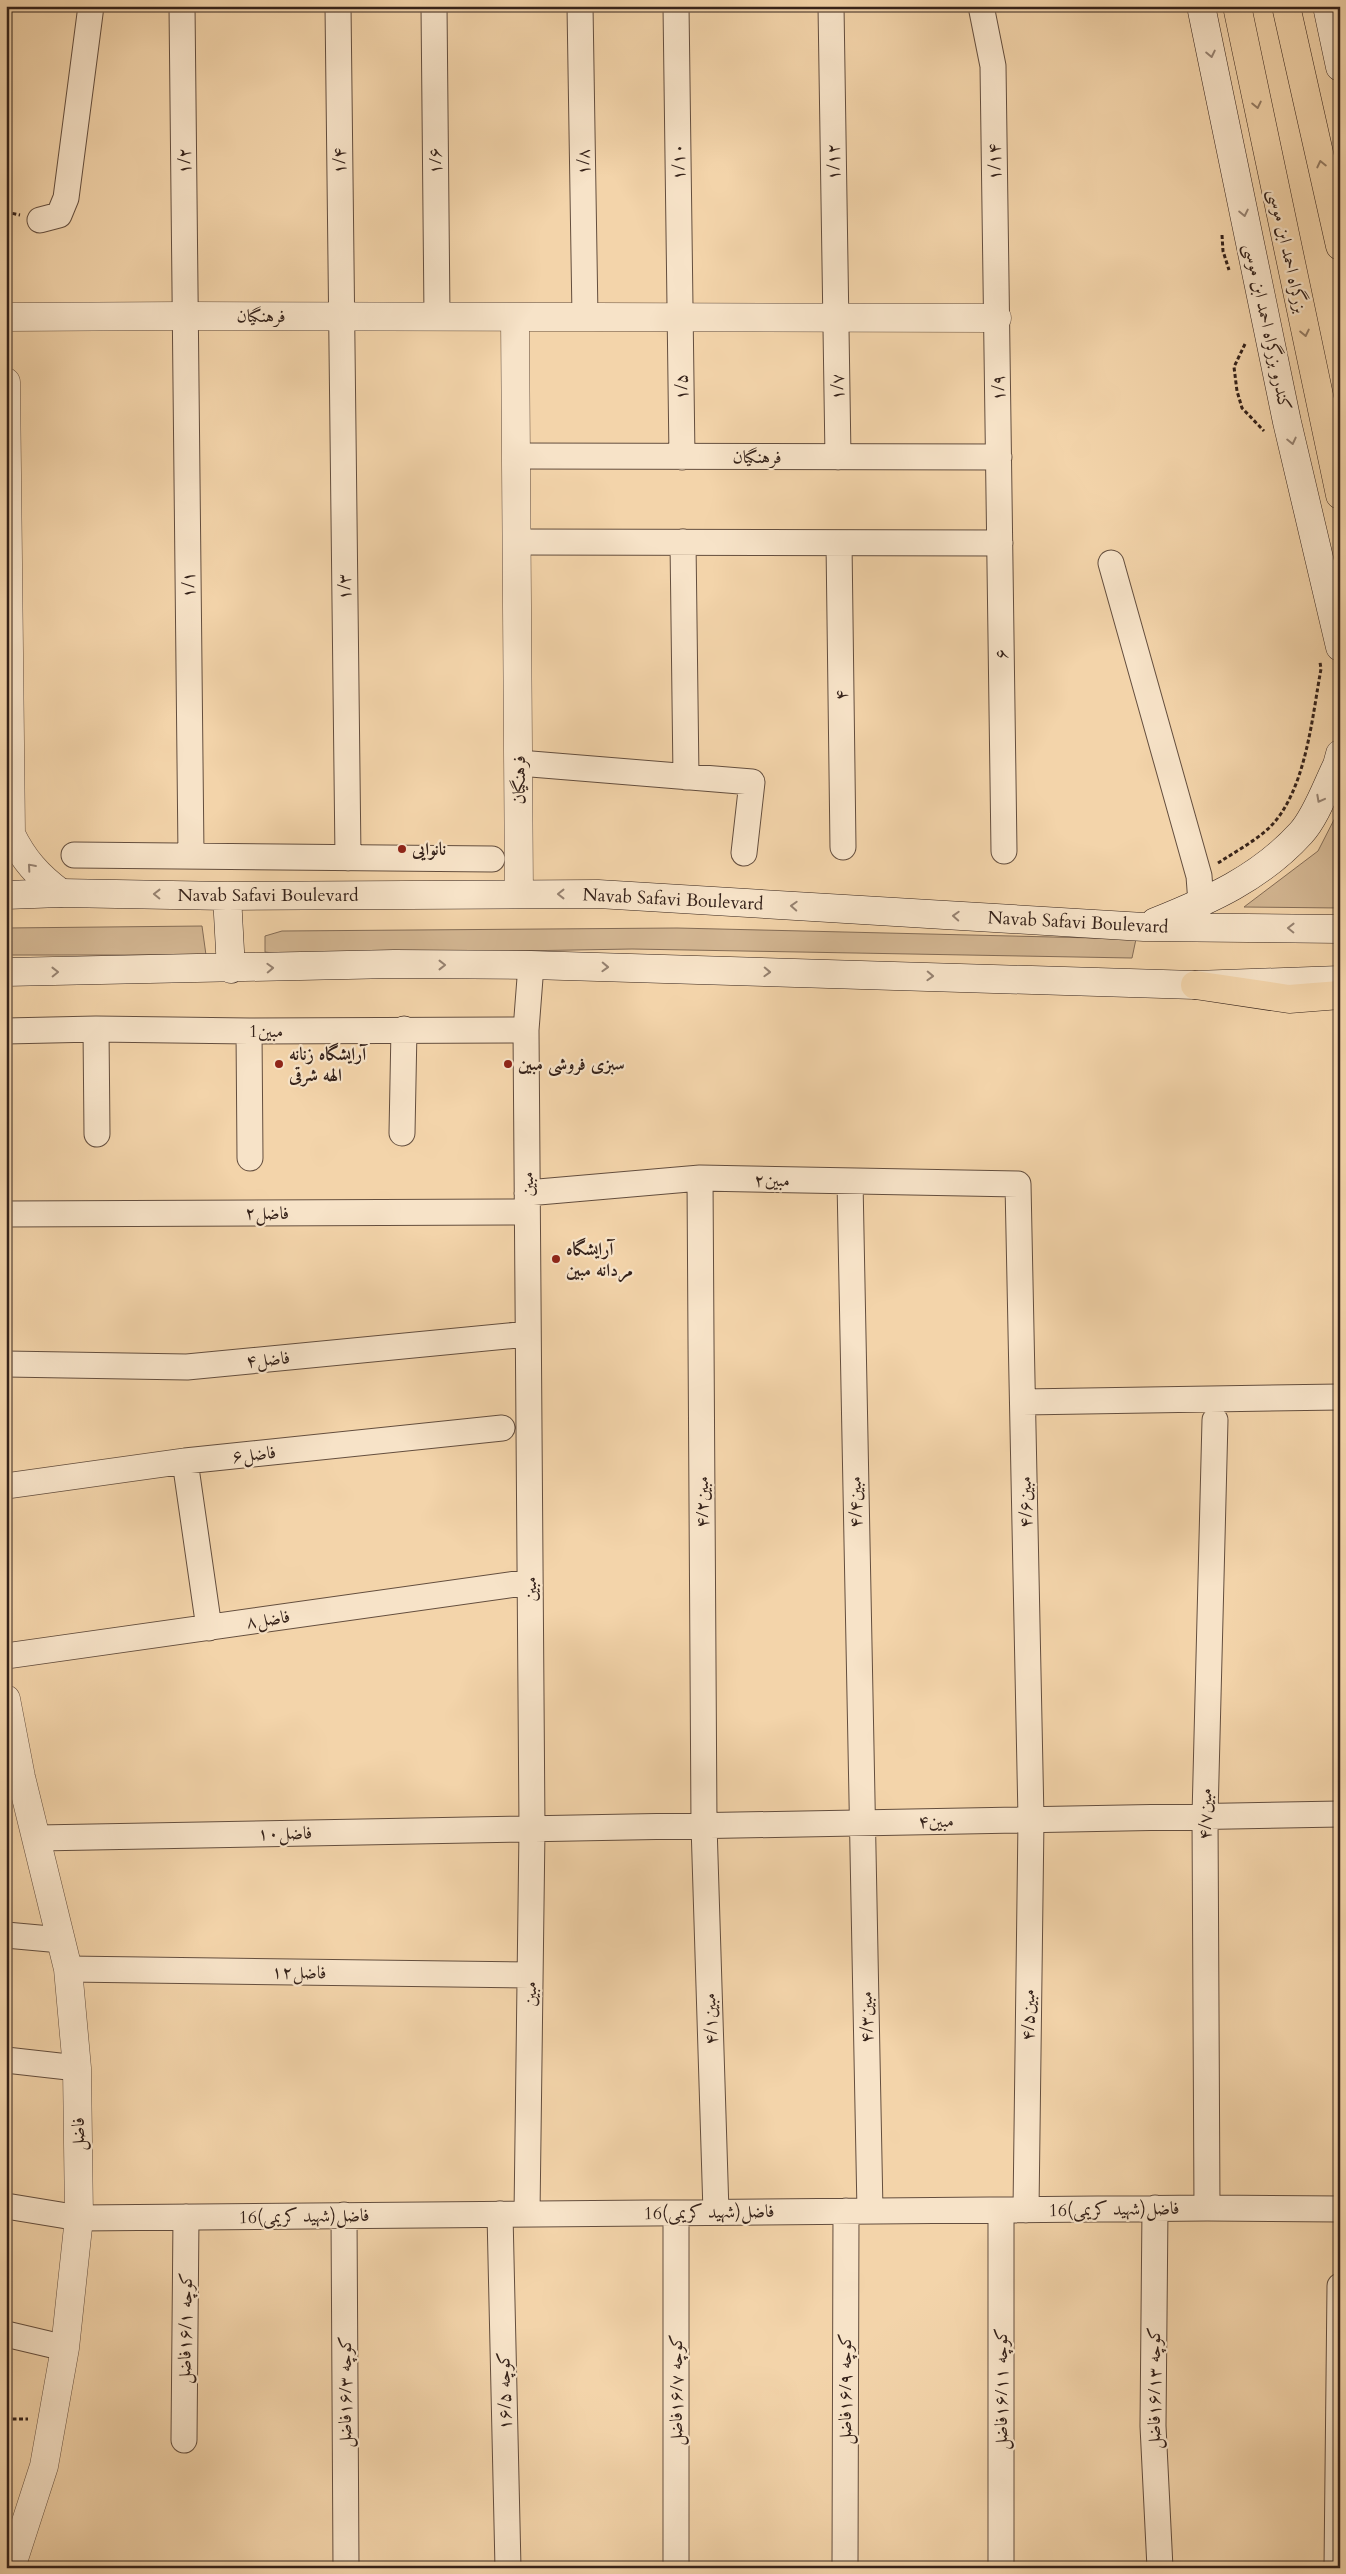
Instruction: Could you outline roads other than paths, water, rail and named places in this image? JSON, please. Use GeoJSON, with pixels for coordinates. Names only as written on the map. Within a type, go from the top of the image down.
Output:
{"type":"FeatureCollection","features":[{"type":"Feature","properties":{"kind":"highway","name":"بزرگراه احمد ابن موسی"},"geometry":{"type":"LineString","coordinates":[[1236,6],[1340,495]]}},
{"type":"Feature","properties":{"kind":"highway"},"geometry":{"type":"LineString","coordinates":[[1286,6],[1340,246]]}},
{"type":"Feature","properties":{"kind":"highway"},"geometry":{"type":"LineString","coordinates":[[1195,985],[1289,999],[1340,995]]}},
{"type":"Feature","properties":{"kind":"main road","name":"کندرو بزرگراه احمد ابن موسی"},"geometry":{"type":"LineString","coordinates":[[1201,6],[1287,422],[1330,654]]}},
{"type":"Feature","properties":{"kind":"main road"},"geometry":{"type":"LineString","coordinates":[[1327,6],[1340,67]]}},
{"type":"Feature","properties":{"kind":"main road","name":"فرهنگیان"},"geometry":{"type":"LineString","coordinates":[[6,318],[186,316],[996,318]]}},
{"type":"Feature","properties":{"kind":"main road","name":"فرهنگیان"},"geometry":{"type":"LineString","coordinates":[[515,317],[519,894]]}},
{"type":"Feature","properties":{"kind":"main road"},"geometry":{"type":"LineString","coordinates":[[6,382],[8,838],[30,866],[60,893]]}},
{"type":"Feature","properties":{"kind":"main road"},"geometry":{"type":"LineString","coordinates":[[1144,927],[1200,889],[1234,888],[1270,862],[1302,832],[1337,765],[1340,754]]}},
{"type":"Feature","properties":{"kind":"main road","name":"Navab Safavi Boulevard"},"geometry":{"type":"LineString","coordinates":[[6,895],[60,893],[227,896],[598,894],[1144,927],[1340,929]]}},
{"type":"Feature","properties":{"kind":"main road"},"geometry":{"type":"LineString","coordinates":[[227,896],[231,969]]}},
{"type":"Feature","properties":{"kind":"main road"},"geometry":{"type":"LineString","coordinates":[[6,972],[231,969],[394,964],[531,965],[1195,985],[1340,980]]}},
{"type":"Feature","properties":{"kind":"main road","name":"فاضل"},"geometry":{"type":"LineString","coordinates":[[6,1699],[14,1777],[38,1838],[68,1969],[77,2068],[78,2218],[65,2348],[44,2466],[12,2568]]}},
{"type":"Feature","properties":{"kind":"street"},"geometry":{"type":"LineString","coordinates":[[40,220],[59,215],[64,207],[91,6]]}},
{"type":"Feature","properties":{"kind":"street","name":"۱/۲"},"geometry":{"type":"LineString","coordinates":[[182,6],[186,316]]}},
{"type":"Feature","properties":{"kind":"street","name":"۱/۴"},"geometry":{"type":"LineString","coordinates":[[338,6],[341,316]]}},
{"type":"Feature","properties":{"kind":"street","name":"۱/۶"},"geometry":{"type":"LineString","coordinates":[[434,6],[436,316]]}},
{"type":"Feature","properties":{"kind":"street","name":"۱/۸"},"geometry":{"type":"LineString","coordinates":[[580,6],[585,317]]}},
{"type":"Feature","properties":{"kind":"street","name":"۱/۱۰"},"geometry":{"type":"LineString","coordinates":[[676,6],[680,317]]}},
{"type":"Feature","properties":{"kind":"street","name":"۱/۱۲"},"geometry":{"type":"LineString","coordinates":[[831,6],[836,318]]}},
{"type":"Feature","properties":{"kind":"street","name":"۱/۱۴"},"geometry":{"type":"LineString","coordinates":[[981,6],[993,66],[996,318]]}},
{"type":"Feature","properties":{"kind":"street","name":"۱/۱"},"geometry":{"type":"LineString","coordinates":[[186,316],[191,855]]}},
{"type":"Feature","properties":{"kind":"street","name":"۱/۳"},"geometry":{"type":"LineString","coordinates":[[341,316],[348,858]]}},
{"type":"Feature","properties":{"kind":"street","name":"۱/۵"},"geometry":{"type":"LineString","coordinates":[[680,317],[682,456]]}},
{"type":"Feature","properties":{"kind":"street","name":"۱/۷"},"geometry":{"type":"LineString","coordinates":[[836,318],[838,457]]}},
{"type":"Feature","properties":{"kind":"street","name":"۱/۹"},"geometry":{"type":"LineString","coordinates":[[996,318],[998,457]]}},
{"type":"Feature","properties":{"kind":"street","name":"فرهنگیان"},"geometry":{"type":"LineString","coordinates":[[516,456],[998,457]]}},
{"type":"Feature","properties":{"kind":"street","name":"۶"},"geometry":{"type":"LineString","coordinates":[[998,457],[1004,851]]}},
{"type":"Feature","properties":{"kind":"street"},"geometry":{"type":"LineString","coordinates":[[517,542],[1000,543]]}},
{"type":"Feature","properties":{"kind":"street"},"geometry":{"type":"LineString","coordinates":[[684,542],[686,777]]}},
{"type":"Feature","properties":{"kind":"street","name":"۴"},"geometry":{"type":"LineString","coordinates":[[839,543],[843,848]]}},
{"type":"Feature","properties":{"kind":"street"},"geometry":{"type":"LineString","coordinates":[[1112,563],[1200,889]]}},
{"type":"Feature","properties":{"kind":"street"},"geometry":{"type":"LineString","coordinates":[[519,762],[752,782],[744,853]]}},
{"type":"Feature","properties":{"kind":"street"},"geometry":{"type":"LineString","coordinates":[[74,856],[191,855],[492,859]]}},
{"type":"Feature","properties":{"kind":"street","name":"مبین"},"geometry":{"type":"LineString","coordinates":[[527,2214],[532,1829],[526,1030],[531,965]]}},
{"type":"Feature","properties":{"kind":"street"},"geometry":{"type":"LineString","coordinates":[[96,1029],[97,1134]]}},
{"type":"Feature","properties":{"kind":"street","name":"1مبین"},"geometry":{"type":"LineString","coordinates":[[6,1031],[96,1029],[249,1031],[526,1030]]}},
{"type":"Feature","properties":{"kind":"street"},"geometry":{"type":"LineString","coordinates":[[402,1133],[404,1029]]}},
{"type":"Feature","properties":{"kind":"street"},"geometry":{"type":"LineString","coordinates":[[249,1031],[250,1158]]}},
{"type":"Feature","properties":{"kind":"street","name":"۲مبین"},"geometry":{"type":"LineString","coordinates":[[527,1203],[700,1178],[1018,1184]]}},
{"type":"Feature","properties":{"kind":"street","name":"۴/۲مبین"},"geometry":{"type":"LineString","coordinates":[[700,1178],[704,1825]]}},
{"type":"Feature","properties":{"kind":"street","name":"۴/۴مبین"},"geometry":{"type":"LineString","coordinates":[[850,1181],[861,1822]]}},
{"type":"Feature","properties":{"kind":"street","name":"۴/۶مبین"},"geometry":{"type":"LineString","coordinates":[[1018,1184],[1031,1820]]}},
{"type":"Feature","properties":{"kind":"street","name":"۲فاضل"},"geometry":{"type":"LineString","coordinates":[[6,1214],[527,1203]]}},
{"type":"Feature","properties":{"kind":"street","name":"۴فاضل"},"geometry":{"type":"LineString","coordinates":[[6,1364],[187,1367],[528,1334]]}},
{"type":"Feature","properties":{"kind":"street"},"geometry":{"type":"LineString","coordinates":[[1023,1402],[1340,1397]]}},
{"type":"Feature","properties":{"kind":"street","name":"۴/۷مبین"},"geometry":{"type":"LineString","coordinates":[[1207,2208],[1205,1816],[1215,1420]]}},
{"type":"Feature","properties":{"kind":"street","name":"۶فاضل"},"geometry":{"type":"LineString","coordinates":[[6,1486],[185,1461],[502,1428]]}},
{"type":"Feature","properties":{"kind":"street"},"geometry":{"type":"LineString","coordinates":[[185,1461],[209,1628]]}},
{"type":"Feature","properties":{"kind":"street","name":"۸فاضل"},"geometry":{"type":"LineString","coordinates":[[6,1656],[530,1582]]}},
{"type":"Feature","properties":{"kind":"street","name":"۴مبین"},"geometry":{"type":"LineString","coordinates":[[532,1829],[1340,1814]]}},
{"type":"Feature","properties":{"kind":"street","name":"۴/۵مبین"},"geometry":{"type":"LineString","coordinates":[[1026,2210],[1031,1820]]}},
{"type":"Feature","properties":{"kind":"street","name":"۴/۳مبین"},"geometry":{"type":"LineString","coordinates":[[861,1822],[870,2211]]}},
{"type":"Feature","properties":{"kind":"street","name":"۴/۱مبین"},"geometry":{"type":"LineString","coordinates":[[704,1825],[716,2212]]}},
{"type":"Feature","properties":{"kind":"street","name":"۱۰فاضل"},"geometry":{"type":"LineString","coordinates":[[38,1838],[532,1829]]}},
{"type":"Feature","properties":{"kind":"street"},"geometry":{"type":"LineString","coordinates":[[6,1935],[61,1940]]}},
{"type":"Feature","properties":{"kind":"street","name":"۱۲فاضل"},"geometry":{"type":"LineString","coordinates":[[68,1969],[530,1975]]}},
{"type":"Feature","properties":{"kind":"street"},"geometry":{"type":"LineString","coordinates":[[6,2060],[77,2068]]}},
{"type":"Feature","properties":{"kind":"street","name":"16فاضل(شهید کریمی)"},"geometry":{"type":"LineString","coordinates":[[6,2206],[78,2218],[1154,2208],[1340,2209]]}},
{"type":"Feature","properties":{"kind":"street","name":"کوچه ۱۶/۱۳فاضل"},"geometry":{"type":"LineString","coordinates":[[1154,2208],[1153,2426],[1160,2568]]}},
{"type":"Feature","properties":{"kind":"street","name":"کوچه ۱۶/۱۱فاضل"},"geometry":{"type":"LineString","coordinates":[[1001,2210],[1001,2568]]}},
{"type":"Feature","properties":{"kind":"street","name":"کوچه ۱۶/۹فاضل"},"geometry":{"type":"LineString","coordinates":[[845,2568],[846,2211]]}},
{"type":"Feature","properties":{"kind":"street","name":"کوچه ۱۶/۷فاضل"},"geometry":{"type":"LineString","coordinates":[[676,2213],[676,2568]]}},
{"type":"Feature","properties":{"kind":"street","name":"کوچه ۱۶/۵"},"geometry":{"type":"LineString","coordinates":[[500,2214],[508,2568]]}},
{"type":"Feature","properties":{"kind":"street","name":"کوچه ۱۶/۳فاضل"},"geometry":{"type":"LineString","coordinates":[[344,2215],[346,2568]]}},
{"type":"Feature","properties":{"kind":"street","name":"کوچه ۱۶/۱فاضل"},"geometry":{"type":"LineString","coordinates":[[184,2440],[186,2217]]}},
{"type":"Feature","properties":{"kind":"street"},"geometry":{"type":"LineString","coordinates":[[1337,2568],[1340,2286]]}},
{"type":"Feature","properties":{"kind":"street"},"geometry":{"type":"LineString","coordinates":[[6,2334],[65,2348]]}},
{"type":"Feature","properties":{"kind":"place","name":"نانوایی"},"geometry":{"type":"Point","coordinates":[402,849]}},
{"type":"Feature","properties":{"kind":"place","name":"آرایشگاه زنانه الهه شرقی"},"geometry":{"type":"Point","coordinates":[279,1064]}},
{"type":"Feature","properties":{"kind":"place","name":"سبزی فروشی مبین"},"geometry":{"type":"Point","coordinates":[508,1064]}},
{"type":"Feature","properties":{"kind":"place","name":"آرایشگاه مردانه مبین"},"geometry":{"type":"Point","coordinates":[556,1259]}}]}
